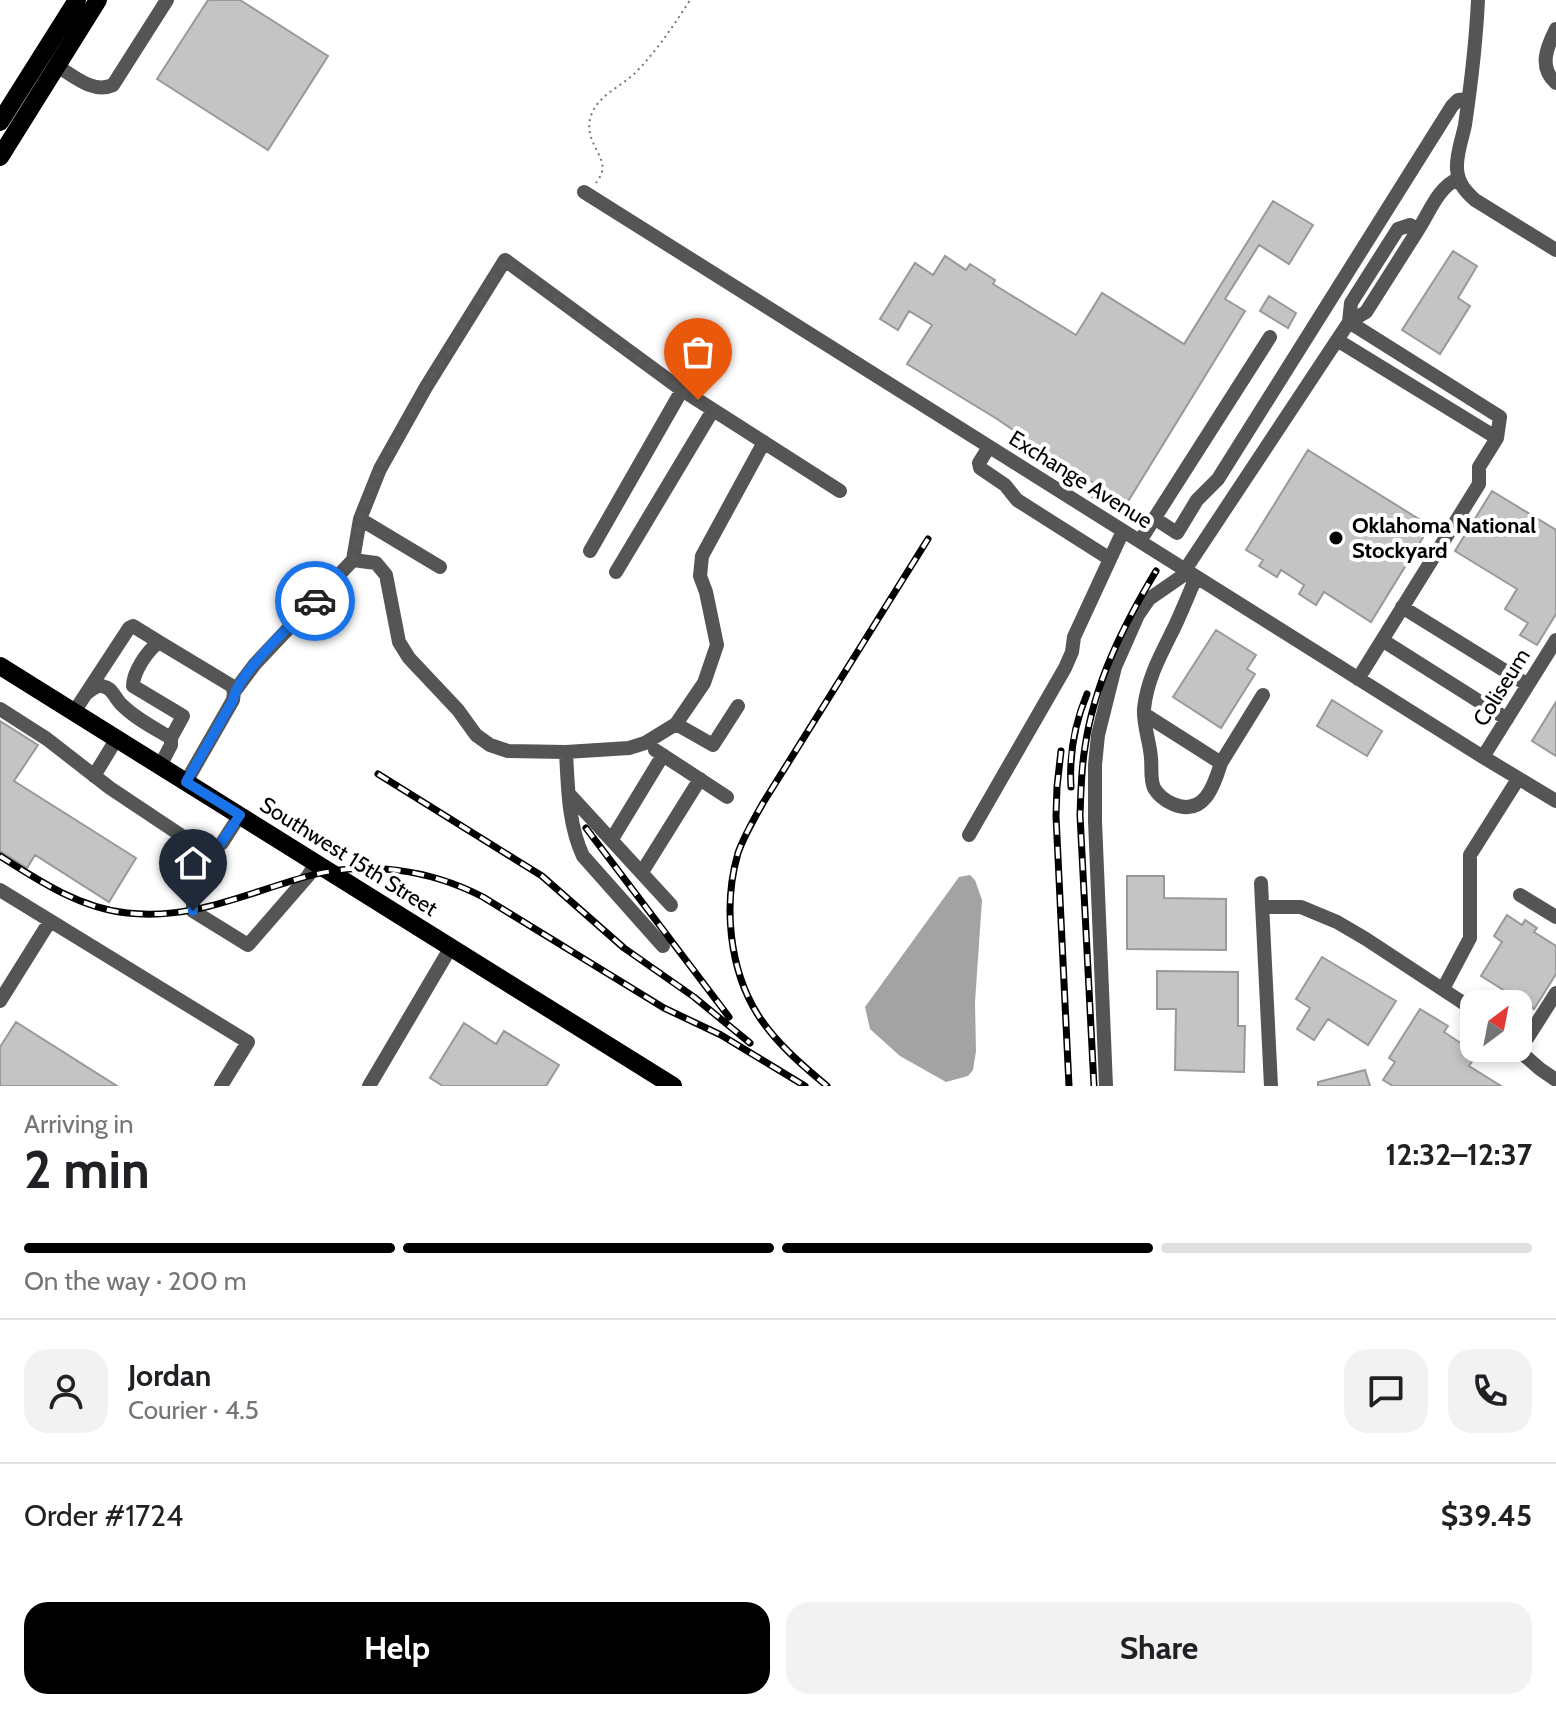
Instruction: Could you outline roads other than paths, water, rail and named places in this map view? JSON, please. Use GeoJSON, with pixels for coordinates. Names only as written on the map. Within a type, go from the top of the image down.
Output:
{"type":"FeatureCollection","features":[{"type":"Feature","properties":{"kind":"main road"},"geometry":{"type":"LineString","coordinates":[[0,122],[77,0]]}},
{"type":"Feature","properties":{"kind":"main road"},"geometry":{"type":"LineString","coordinates":[[0,157],[5,138],[57,66],[98,0]]}},
{"type":"Feature","properties":{"kind":"main road","name":"Southwest 15th Street"},"geometry":{"type":"LineString","coordinates":[[0,666],[673,1086]]}},
{"type":"Feature","properties":{"kind":"street"},"geometry":{"type":"LineString","coordinates":[[57,66],[94,88],[106,89],[113,85],[167,0]]}},
{"type":"Feature","properties":{"kind":"street"},"geometry":{"type":"LineString","coordinates":[[1478,0],[1468,99],[1458,155],[1458,179],[1475,200],[1556,250]]}},
{"type":"Feature","properties":{"kind":"street"},"geometry":{"type":"LineString","coordinates":[[1556,29],[1547,46],[1544,63],[1550,78],[1556,83]]}},
{"type":"Feature","properties":{"kind":"street"},"geometry":{"type":"LineString","coordinates":[[1154,518],[1177,533],[1197,500],[1218,479],[1452,106],[1458,100],[1468,99]]}},
{"type":"Feature","properties":{"kind":"street"},"geometry":{"type":"LineString","coordinates":[[1263,695],[1221,763],[1206,799],[1186,808],[1164,799],[1155,789],[1151,777],[1144,714],[1146,690],[1190,573],[1349,322],[1351,303],[1398,229],[1410,225],[1418,230],[1443,190],[1458,179]]}},
{"type":"Feature","properties":{"kind":"street","name":"Exchange Avenue"},"geometry":{"type":"LineString","coordinates":[[587,193],[1556,801]]}},
{"type":"Feature","properties":{"kind":"street"},"geometry":{"type":"LineString","coordinates":[[234,692],[255,664],[353,560],[360,519],[380,469],[505,260],[682,390],[840,491]]}},
{"type":"Feature","properties":{"kind":"street"},"geometry":{"type":"LineString","coordinates":[[1349,322],[1500,417],[1497,438],[1479,467],[1479,484],[1358,679]]}},
{"type":"Feature","properties":{"kind":"street"},"geometry":{"type":"LineString","coordinates":[[1140,541],[1270,337]]}},
{"type":"Feature","properties":{"kind":"street"},"geometry":{"type":"LineString","coordinates":[[1337,340],[1497,438]]}},
{"type":"Feature","properties":{"kind":"street"},"geometry":{"type":"LineString","coordinates":[[590,551],[682,390]]}},
{"type":"Feature","properties":{"kind":"street"},"geometry":{"type":"LineString","coordinates":[[616,572],[713,410]]}},
{"type":"Feature","properties":{"kind":"street"},"geometry":{"type":"LineString","coordinates":[[353,560],[376,563],[386,575],[399,642],[409,658],[458,710],[476,735],[490,745],[508,751],[566,752],[629,748],[645,743],[676,724],[704,683],[717,645],[700,576],[702,556],[764,442]]}},
{"type":"Feature","properties":{"kind":"street"},"geometry":{"type":"LineString","coordinates":[[989,447],[979,463],[980,468],[1005,485],[1017,500],[1110,559]]}},
{"type":"Feature","properties":{"kind":"street"},"geometry":{"type":"LineString","coordinates":[[360,519],[440,567]]}},
{"type":"Feature","properties":{"kind":"street"},"geometry":{"type":"LineString","coordinates":[[969,835],[1065,668],[1074,637],[1123,531]]}},
{"type":"Feature","properties":{"kind":"street"},"geometry":{"type":"LineString","coordinates":[[1106,1086],[1095,821],[1098,735],[1115,667],[1138,615],[1149,599],[1190,573]]}},
{"type":"Feature","properties":{"kind":"street"},"geometry":{"type":"LineString","coordinates":[[1402,607],[1528,685]]}},
{"type":"Feature","properties":{"kind":"street"},"geometry":{"type":"LineString","coordinates":[[74,712],[129,628],[141,629],[232,686],[234,692],[233,700],[186,782]]}},
{"type":"Feature","properties":{"kind":"street"},"geometry":{"type":"LineString","coordinates":[[1382,640],[1507,719]]}},
{"type":"Feature","properties":{"kind":"street","name":"Coliseum"},"geometry":{"type":"LineString","coordinates":[[1483,757],[1556,640]]}},
{"type":"Feature","properties":{"kind":"street"},"geometry":{"type":"LineString","coordinates":[[159,642],[149,651],[132,680],[133,686],[183,716],[160,766]]}},
{"type":"Feature","properties":{"kind":"street"},"geometry":{"type":"LineString","coordinates":[[87,693],[104,686],[135,717],[171,738]]}},
{"type":"Feature","properties":{"kind":"street"},"geometry":{"type":"LineString","coordinates":[[676,724],[713,745],[738,706]]}},
{"type":"Feature","properties":{"kind":"street"},"geometry":{"type":"LineString","coordinates":[[0,709],[47,739],[110,788],[207,849],[218,847],[240,815]]}},
{"type":"Feature","properties":{"kind":"street"},"geometry":{"type":"LineString","coordinates":[[1144,714],[1221,763]]}},
{"type":"Feature","properties":{"kind":"street"},"geometry":{"type":"LineString","coordinates":[[94,776],[117,738]]}},
{"type":"Feature","properties":{"kind":"street"},"geometry":{"type":"LineString","coordinates":[[645,743],[727,797]]}},
{"type":"Feature","properties":{"kind":"street"},"geometry":{"type":"LineString","coordinates":[[566,752],[575,838],[583,856],[663,946]]}},
{"type":"Feature","properties":{"kind":"street"},"geometry":{"type":"LineString","coordinates":[[612,839],[663,755]]}},
{"type":"Feature","properties":{"kind":"street"},"geometry":{"type":"LineString","coordinates":[[642,872],[700,779]]}},
{"type":"Feature","properties":{"kind":"street"},"geometry":{"type":"LineString","coordinates":[[1443,989],[1470,938],[1470,855],[1518,779]]}},
{"type":"Feature","properties":{"kind":"street"},"geometry":{"type":"LineString","coordinates":[[569,794],[671,905]]}},
{"type":"Feature","properties":{"kind":"street"},"geometry":{"type":"LineString","coordinates":[[207,849],[193,886],[193,911],[248,945],[316,863]]}},
{"type":"Feature","properties":{"kind":"street"},"geometry":{"type":"LineString","coordinates":[[1261,883],[1271,1086]]}},
{"type":"Feature","properties":{"kind":"street"},"geometry":{"type":"LineString","coordinates":[[0,890],[248,1042],[221,1086]]}},
{"type":"Feature","properties":{"kind":"street"},"geometry":{"type":"LineString","coordinates":[[1520,895],[1556,917]]}},
{"type":"Feature","properties":{"kind":"street"},"geometry":{"type":"LineString","coordinates":[[1262,907],[1301,907],[1320,913],[1460,1001]]}},
{"type":"Feature","properties":{"kind":"street"},"geometry":{"type":"LineString","coordinates":[[0,1001],[50,921]]}},
{"type":"Feature","properties":{"kind":"street"},"geometry":{"type":"LineString","coordinates":[[369,1086],[451,947]]}},
{"type":"Feature","properties":{"kind":"street"},"geometry":{"type":"LineString","coordinates":[[1532,1031],[1556,993]]}},
{"type":"Feature","properties":{"kind":"street"},"geometry":{"type":"LineString","coordinates":[[1532,1061],[1556,1080]]}},
{"type":"Feature","properties":{"kind":"railway"},"geometry":{"type":"LineString","coordinates":[[827,1086],[773,1035],[748,997],[735,957],[732,936],[733,873],[740,847],[763,803],[928,539]]}},
{"type":"Feature","properties":{"kind":"railway"},"geometry":{"type":"LineString","coordinates":[[1094,1086],[1080,815],[1084,756],[1089,724],[1103,678],[1121,634],[1156,571]]}},
{"type":"Feature","properties":{"kind":"railway"},"geometry":{"type":"LineString","coordinates":[[1071,787],[1073,740],[1087,694]]}},
{"type":"Feature","properties":{"kind":"railway"},"geometry":{"type":"LineString","coordinates":[[1061,751],[1056,816],[1069,1086]]}},
{"type":"Feature","properties":{"kind":"railway"},"geometry":{"type":"LineString","coordinates":[[378,774],[542,876],[624,948],[694,997],[750,1043]]}},
{"type":"Feature","properties":{"kind":"railway"},"geometry":{"type":"LineString","coordinates":[[586,828],[729,1017]]}},
{"type":"Feature","properties":{"kind":"railway"},"geometry":{"type":"LineString","coordinates":[[0,856],[76,899],[127,913],[174,913],[196,909],[305,877],[351,869],[396,870],[441,880],[483,897],[664,1008],[721,1035],[805,1086]]}},
{"type":"Feature","properties":{"kind":"place","name":"Oklahoma National Stockyard"},"geometry":{"type":"Point","coordinates":[1336,538]}}]}
